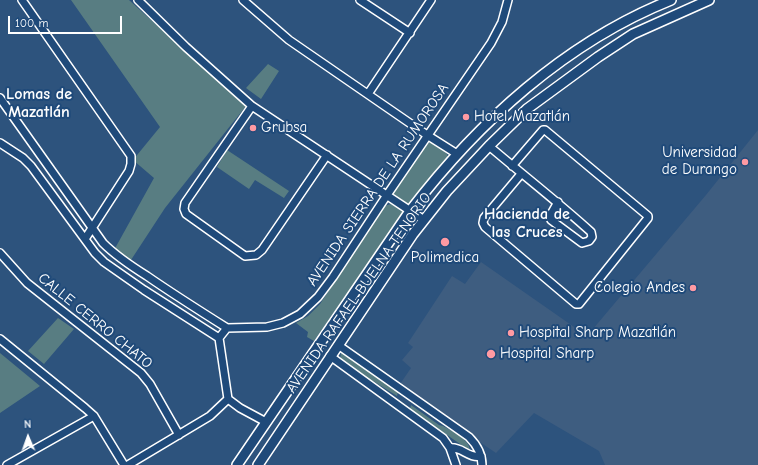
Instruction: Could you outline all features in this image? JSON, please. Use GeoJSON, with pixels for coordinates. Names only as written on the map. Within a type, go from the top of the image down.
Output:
{"type":"FeatureCollection","features":[{"type":"Feature","properties":{"kind":"main road","name":"AVENIDA RAFAEL BUELNA TENORIO"},"geometry":{"type":"LineString","coordinates":[[258,465],[330,356],[424,220],[489,146],[527,109],[598,57],[633,34],[709,0]]}},
{"type":"Feature","properties":{"kind":"main road","name":"AVENIDA RAFAEL BUELNA TENORIO"},"geometry":{"type":"LineString","coordinates":[[237,465],[410,211],[482,127],[559,62],[586,44],[623,23],[667,1]]}},
{"type":"Feature","properties":{"kind":"street"},"geometry":{"type":"LineString","coordinates":[[22,0],[131,156],[129,171],[85,239]]}},
{"type":"Feature","properties":{"kind":"street"},"geometry":{"type":"LineString","coordinates":[[138,0],[186,47],[252,106],[424,220]]}},
{"type":"Feature","properties":{"kind":"street"},"geometry":{"type":"LineString","coordinates":[[243,0],[289,40],[427,135],[458,154]]}},
{"type":"Feature","properties":{"kind":"street"},"geometry":{"type":"LineString","coordinates":[[360,0],[410,33]]}},
{"type":"Feature","properties":{"kind":"street"},"geometry":{"type":"LineString","coordinates":[[368,94],[431,0]]}},
{"type":"Feature","properties":{"kind":"street","name":"AVENIDA SIERRA DE LA RUMOROSA"},"geometry":{"type":"LineString","coordinates":[[227,328],[267,327],[283,323],[300,314],[318,297],[491,43],[502,22],[508,0]]}},
{"type":"Feature","properties":{"kind":"street"},"geometry":{"type":"LineString","coordinates":[[0,98],[92,228],[111,252],[191,306],[227,328],[219,338],[228,399],[240,408],[266,422]]}},
{"type":"Feature","properties":{"kind":"street"},"geometry":{"type":"LineString","coordinates":[[0,112],[6,106]]}},
{"type":"Feature","properties":{"kind":"street"},"geometry":{"type":"LineString","coordinates":[[252,106],[185,203],[184,209],[186,214],[245,256],[256,255],[262,250],[327,155]]}},
{"type":"Feature","properties":{"kind":"street"},"geometry":{"type":"LineString","coordinates":[[512,166],[543,130],[545,130],[648,216],[648,218],[579,304],[576,304],[564,294],[485,227],[483,223],[484,218],[521,174]]}},
{"type":"Feature","properties":{"kind":"street"},"geometry":{"type":"LineString","coordinates":[[0,144],[23,158],[31,166],[94,253],[104,262],[150,294],[219,338]]}},
{"type":"Feature","properties":{"kind":"street"},"geometry":{"type":"LineString","coordinates":[[489,146],[521,174],[558,202],[591,232],[592,237],[589,241],[582,243],[551,220],[550,216],[558,202]]}},
{"type":"Feature","properties":{"kind":"street","name":"CALLE CERRO CHATO"},"geometry":{"type":"LineString","coordinates":[[0,253],[27,283],[141,373],[150,384],[179,435]]}},
{"type":"Feature","properties":{"kind":"street"},"geometry":{"type":"LineString","coordinates":[[0,339],[94,416],[124,465]]}},
{"type":"Feature","properties":{"kind":"street"},"geometry":{"type":"LineString","coordinates":[[338,345],[469,437],[478,448],[482,465]]}},
{"type":"Feature","properties":{"kind":"street"},"geometry":{"type":"LineString","coordinates":[[330,356],[443,438],[450,448],[456,465]]}},
{"type":"Feature","properties":{"kind":"street"},"geometry":{"type":"LineString","coordinates":[[128,465],[210,416],[228,399]]}},
{"type":"Feature","properties":{"kind":"street"},"geometry":{"type":"LineString","coordinates":[[7,465],[94,416]]}},
{"type":"Feature","properties":{"kind":"street"},"geometry":{"type":"LineString","coordinates":[[450,448],[457,448],[474,457],[481,456]]}},
{"type":"Feature","properties":{"kind":"shaded area","name":"Colegio Andes"},"geometry":{"type":"Polygon","coordinates":[[[758,130],[758,465],[605,465],[599,451],[534,413],[496,453],[398,387],[411,368],[402,360],[413,347],[408,343],[452,276],[465,284],[481,262],[587,336],[706,195],[758,130]]]}},
{"type":"Feature","properties":{"kind":"green space"},"geometry":{"type":"Polygon","coordinates":[[[71,0],[129,0],[246,106],[165,208],[129,263],[113,252],[154,178],[133,160],[160,127],[71,0]]]}},
{"type":"Feature","properties":{"kind":"green space"},"geometry":{"type":"Polygon","coordinates":[[[268,64],[279,71],[261,99],[246,88],[268,64]]]}},
{"type":"Feature","properties":{"kind":"green space"},"geometry":{"type":"Polygon","coordinates":[[[427,143],[433,143],[447,154],[448,158],[412,203],[406,203],[394,194],[394,187],[427,143]]]}},
{"type":"Feature","properties":{"kind":"green space"},"geometry":{"type":"Polygon","coordinates":[[[227,150],[289,191],[284,198],[255,180],[249,189],[217,167],[227,150]]]}},
{"type":"Feature","properties":{"kind":"green space"},"geometry":{"type":"Polygon","coordinates":[[[391,204],[402,211],[402,214],[314,341],[307,337],[308,332],[296,323],[308,316],[320,304],[384,206],[391,204]]]}},
{"type":"Feature","properties":{"kind":"green space"},"geometry":{"type":"Polygon","coordinates":[[[58,318],[74,329],[44,364],[28,351],[58,318]]]}},
{"type":"Feature","properties":{"kind":"green space"},"geometry":{"type":"Polygon","coordinates":[[[0,353],[40,386],[0,413],[0,353]]]}},
{"type":"Feature","properties":{"kind":"green space"},"geometry":{"type":"Polygon","coordinates":[[[341,353],[344,353],[398,392],[397,396],[373,381],[370,381],[340,359],[341,353]]]}},
{"type":"Feature","properties":{"kind":"green space"},"geometry":{"type":"Polygon","coordinates":[[[411,405],[439,425],[464,439],[470,451],[410,409],[411,405]]]}},
{"type":"Feature","properties":{"kind":"place","name":"Hotel Mazatlán"},"geometry":{"type":"Point","coordinates":[466,117]}},
{"type":"Feature","properties":{"kind":"place","name":"Grubsa"},"geometry":{"type":"Point","coordinates":[253,128]}},
{"type":"Feature","properties":{"kind":"place","name":"Universidad de Durango"},"geometry":{"type":"Point","coordinates":[745,162]}},
{"type":"Feature","properties":{"kind":"place","name":"Polimedica"},"geometry":{"type":"Point","coordinates":[445,242]}},
{"type":"Feature","properties":{"kind":"place","name":"Colegio Andes"},"geometry":{"type":"Point","coordinates":[693,288]}},
{"type":"Feature","properties":{"kind":"place","name":"Hospital Sharp Mazatlán"},"geometry":{"type":"Point","coordinates":[511,333]}},
{"type":"Feature","properties":{"kind":"place","name":"Hospital Sharp"},"geometry":{"type":"Point","coordinates":[491,354]}},
{"type":"Feature","properties":{"kind":"district","name":"Lomas de Mazatlán"},"geometry":{"type":"Point","coordinates":[39,103]}},
{"type":"Feature","properties":{"kind":"district","name":"Hacienda de las Cruces"},"geometry":{"type":"Point","coordinates":[527,223]}}]}
